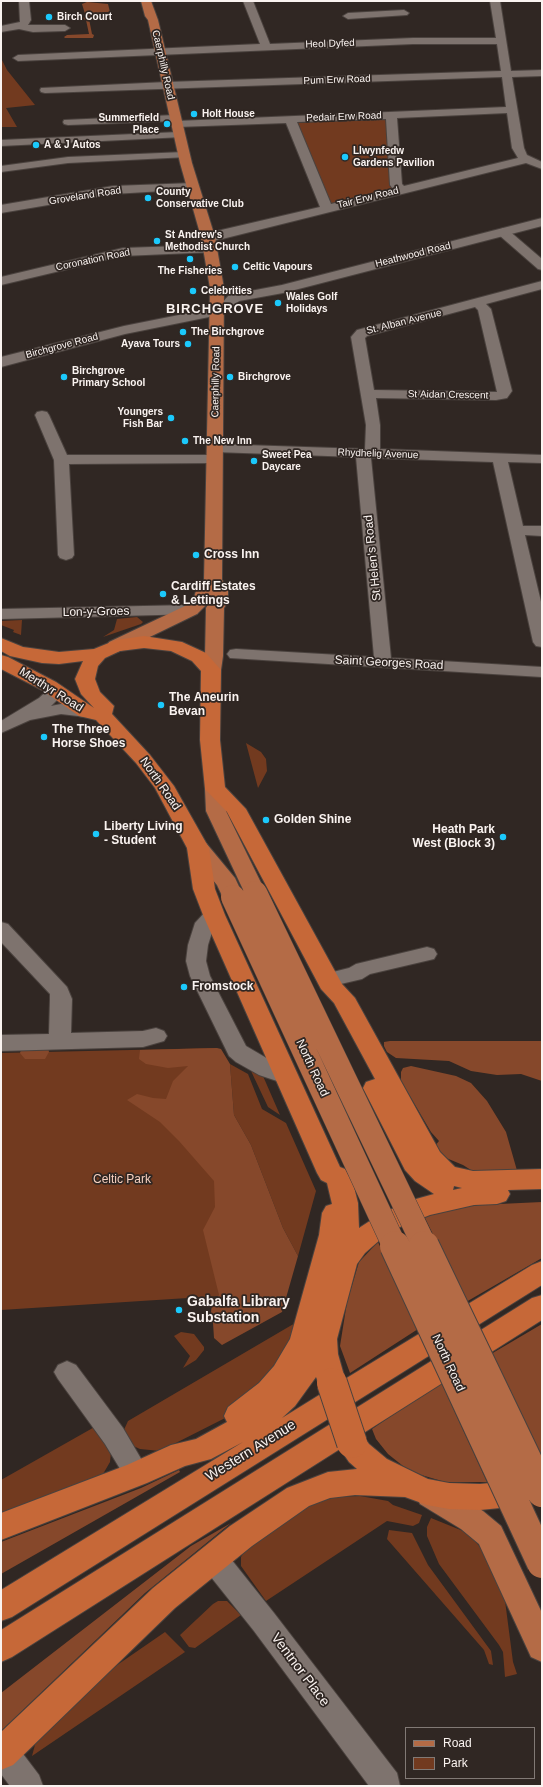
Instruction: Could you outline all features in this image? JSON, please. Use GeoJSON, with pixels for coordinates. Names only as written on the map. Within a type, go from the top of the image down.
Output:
{"type":"FeatureCollection","features":[{"type":"Feature","properties":{"kind":"highway"},"geometry":{"type":"LineString","coordinates":[[98,654],[116,646],[144,642],[175,646],[199,657],[211,670]]}},
{"type":"Feature","properties":{"kind":"highway","name":"Merthyr Road"},"geometry":{"type":"LineString","coordinates":[[1,644],[26,654],[42,657],[71,657],[98,654]]}},
{"type":"Feature","properties":{"kind":"highway","name":"North Road"},"geometry":{"type":"LineString","coordinates":[[98,654],[89,666],[85,679],[91,694],[104,706],[94,713],[139,754],[164,786],[198,848]]}},
{"type":"Feature","properties":{"kind":"highway","name":"Merthyr Road"},"geometry":{"type":"LineString","coordinates":[[1,661],[94,713]]}},
{"type":"Feature","properties":{"kind":"highway","name":"North Road"},"geometry":{"type":"LineString","coordinates":[[211,670],[210,740],[215,789]]}},
{"type":"Feature","properties":{"kind":"highway"},"geometry":{"type":"LineString","coordinates":[[215,789],[236,809],[330,985],[343,998],[430,1159],[440,1169],[458,1178],[473,1181],[542,1180]]}},
{"type":"Feature","properties":{"kind":"highway"},"geometry":{"type":"LineString","coordinates":[[181,1454],[195,1439],[244,1413],[269,1391],[293,1361],[304,1340],[332,1235],[336,1210],[328,1179],[330,1174],[214,915],[204,889],[198,848]]}},
{"type":"Feature","properties":{"kind":"highway"},"geometry":{"type":"LineString","coordinates":[[330,985],[331,1000],[414,1163],[424,1174],[441,1187],[474,1195]]}},
{"type":"Feature","properties":{"kind":"highway"},"geometry":{"type":"LineString","coordinates":[[1,1527],[137,1474],[181,1454],[201,1450],[252,1423],[277,1406],[301,1378],[323,1339],[345,1261],[345,1203],[336,1176],[330,1174]]}},
{"type":"Feature","properties":{"kind":"highway"},"geometry":{"type":"LineString","coordinates":[[345,1261],[363,1239],[391,1220],[425,1206],[474,1195],[542,1192]]}},
{"type":"Feature","properties":{"kind":"highway","name":"Western Avenue"},"geometry":{"type":"LineString","coordinates":[[1,1607],[542,1272]]}},
{"type":"Feature","properties":{"kind":"highway"},"geometry":{"type":"LineString","coordinates":[[1,1647],[542,1306]]}},
{"type":"Feature","properties":{"kind":"highway"},"geometry":{"type":"LineString","coordinates":[[323,1339],[324,1354],[332,1383],[352,1443],[368,1462],[416,1488]]}},
{"type":"Feature","properties":{"kind":"highway"},"geometry":{"type":"LineString","coordinates":[[2,1753],[164,1598],[267,1517],[311,1490],[328,1485],[355,1482],[416,1488],[449,1496],[487,1496],[519,1489],[542,1478]]}},
{"type":"Feature","properties":{"kind":"main road","name":"Caerphilly Road"},"geometry":{"type":"LineString","coordinates":[[146,1],[150,16],[153,20],[184,155],[209,243],[219,305],[213,581],[219,588],[219,602],[215,608],[214,656],[211,670]]}},
{"type":"Feature","properties":{"kind":"main road"},"geometry":{"type":"LineString","coordinates":[[116,646],[191,610],[202,600],[206,588],[213,581]]}},
{"type":"Feature","properties":{"kind":"main road","name":"North Road"},"geometry":{"type":"LineString","coordinates":[[215,789],[216,811],[244,895],[542,1564]]}},
{"type":"Feature","properties":{"kind":"main road","name":"North Road"},"geometry":{"type":"LineString","coordinates":[[198,848],[227,883],[244,895],[542,1492]]}},
{"type":"Feature","properties":{"kind":"main road"},"geometry":{"type":"LineString","coordinates":[[416,1488],[472,1520],[490,1536],[542,1647]]}},
{"type":"Feature","properties":{"kind":"street"},"geometry":{"type":"LineString","coordinates":[[1,29],[19,26],[26,22],[24,1]]}},
{"type":"Feature","properties":{"kind":"street"},"geometry":{"type":"LineString","coordinates":[[248,1],[266,47]]}},
{"type":"Feature","properties":{"kind":"street"},"geometry":{"type":"LineString","coordinates":[[495,1],[519,152],[527,159],[542,166]]}},
{"type":"Feature","properties":{"kind":"street"},"geometry":{"type":"LineString","coordinates":[[343,6],[358,36]]}},
{"type":"Feature","properties":{"kind":"street"},"geometry":{"type":"LineString","coordinates":[[348,16],[404,14]]}},
{"type":"Feature","properties":{"kind":"street"},"geometry":{"type":"LineString","coordinates":[[19,26],[33,29],[65,28]]}},
{"type":"Feature","properties":{"kind":"street","name":"Heol Dyfed"},"geometry":{"type":"LineString","coordinates":[[18,58],[266,47],[358,36],[501,41]]}},
{"type":"Feature","properties":{"kind":"street","name":"Pum Erw Road"},"geometry":{"type":"LineString","coordinates":[[45,90],[506,73],[542,73]]}},
{"type":"Feature","properties":{"kind":"street","name":"Pedair Erw Road"},"geometry":{"type":"LineString","coordinates":[[177,126],[290,119],[512,110]]}},
{"type":"Feature","properties":{"kind":"street"},"geometry":{"type":"LineString","coordinates":[[391,115],[396,185],[401,190]]}},
{"type":"Feature","properties":{"kind":"street"},"geometry":{"type":"LineString","coordinates":[[290,119],[327,209]]}},
{"type":"Feature","properties":{"kind":"street"},"geometry":{"type":"LineString","coordinates":[[68,122],[177,126]]}},
{"type":"Feature","properties":{"kind":"street"},"geometry":{"type":"LineString","coordinates":[[1,143],[177,126]]}},
{"type":"Feature","properties":{"kind":"street"},"geometry":{"type":"LineString","coordinates":[[1,169],[68,160],[184,155]]}},
{"type":"Feature","properties":{"kind":"street","name":"Tair Erw Road"},"geometry":{"type":"LineString","coordinates":[[209,243],[218,236],[527,159]]}},
{"type":"Feature","properties":{"kind":"street","name":"Groveland Road"},"geometry":{"type":"LineString","coordinates":[[1,209],[114,190],[193,187]]}},
{"type":"Feature","properties":{"kind":"street","name":"Heathwood Road"},"geometry":{"type":"LineString","coordinates":[[219,305],[246,300],[284,288],[542,222]]}},
{"type":"Feature","properties":{"kind":"street"},"geometry":{"type":"LineString","coordinates":[[503,232],[542,266]]}},
{"type":"Feature","properties":{"kind":"street","name":"Coronation Road"},"geometry":{"type":"LineString","coordinates":[[1,281],[123,252],[209,243]]}},
{"type":"Feature","properties":{"kind":"street","name":"St. Alban Avenue"},"geometry":{"type":"LineString","coordinates":[[367,453],[373,425],[358,337],[362,333],[542,285]]}},
{"type":"Feature","properties":{"kind":"street","name":"St Aidan Crescent"},"geometry":{"type":"LineString","coordinates":[[368,394],[502,395],[505,392],[484,309],[478,303]]}},
{"type":"Feature","properties":{"kind":"street","name":"Birchgrove Road"},"geometry":{"type":"LineString","coordinates":[[5,357],[124,330],[204,314],[219,305]]}},
{"type":"Feature","properties":{"kind":"street"},"geometry":{"type":"LineString","coordinates":[[42,415],[61,460],[66,555]]}},
{"type":"Feature","properties":{"kind":"street","name":"Rhydhelig Avenue"},"geometry":{"type":"LineString","coordinates":[[61,460],[215,454],[367,453],[542,459]]}},
{"type":"Feature","properties":{"kind":"street","name":"St Helen's Road"},"geometry":{"type":"LineString","coordinates":[[367,453],[383,663]]}},
{"type":"Feature","properties":{"kind":"street"},"geometry":{"type":"LineString","coordinates":[[500,458],[542,642]]}},
{"type":"Feature","properties":{"kind":"street"},"geometry":{"type":"LineString","coordinates":[[516,530],[542,531]]}},
{"type":"Feature","properties":{"kind":"street","name":"Lon-y-Groes"},"geometry":{"type":"LineString","coordinates":[[1,614],[191,610]]}},
{"type":"Feature","properties":{"kind":"street"},"geometry":{"type":"LineString","coordinates":[[140,611],[152,618],[154,628]]}},
{"type":"Feature","properties":{"kind":"street","name":"Saint Georges Road"},"geometry":{"type":"LineString","coordinates":[[236,654],[542,672]]}},
{"type":"Feature","properties":{"kind":"street"},"geometry":{"type":"LineString","coordinates":[[24,716],[30,710],[45,702],[57,691]]}},
{"type":"Feature","properties":{"kind":"street"},"geometry":{"type":"LineString","coordinates":[[1,728],[24,716],[61,709],[94,713]]}},
{"type":"Feature","properties":{"kind":"street"},"geometry":{"type":"LineString","coordinates":[[214,915],[205,923],[198,945],[196,961],[200,976],[237,1051],[244,1057],[267,1069],[286,1076]]}},
{"type":"Feature","properties":{"kind":"street"},"geometry":{"type":"LineString","coordinates":[[1,929],[60,992],[60,1041]]}},
{"type":"Feature","properties":{"kind":"street"},"geometry":{"type":"LineString","coordinates":[[330,985],[363,969],[428,954]]}},
{"type":"Feature","properties":{"kind":"street"},"geometry":{"type":"LineString","coordinates":[[1,1043],[143,1039],[156,1036]]}},
{"type":"Feature","properties":{"kind":"street"},"geometry":{"type":"LineString","coordinates":[[67,1372],[114,1436],[137,1474]]}},
{"type":"Feature","properties":{"kind":"street","name":"Ventnor Place"},"geometry":{"type":"LineString","coordinates":[[213,1558],[264,1622],[386,1784]]}},
{"type":"Feature","properties":{"kind":"street"},"geometry":{"type":"LineString","coordinates":[[2,1753],[28,1786]]}},
{"type":"Feature","properties":{"kind":"green space"},"geometry":{"type":"Polygon","coordinates":[[[1,58],[7,70],[35,105],[6,108],[17,127],[1,127],[1,58]]]}},
{"type":"Feature","properties":{"kind":"green space"},"geometry":{"type":"Polygon","coordinates":[[[379,119],[387,120],[392,189],[330,204],[297,123],[379,119]]]}},
{"type":"Feature","properties":{"kind":"green space"},"geometry":{"type":"Polygon","coordinates":[[[137,617],[143,622],[141,624],[103,637],[114,630],[117,619],[137,617]]]}},
{"type":"Feature","properties":{"kind":"green space"},"geometry":{"type":"Polygon","coordinates":[[[22,620],[21,635],[13,632],[14,630],[1,625],[1,621],[22,620]]]}},
{"type":"Feature","properties":{"kind":"green space"},"geometry":{"type":"Polygon","coordinates":[[[246,743],[261,752],[266,759],[267,771],[258,788],[246,743]]]}},
{"type":"Feature","properties":{"kind":"green space","name":"Celtic Park"},"geometry":{"type":"Polygon","coordinates":[[[217,1048],[219,1296],[1,1310],[1,1053],[217,1048]]]}},
{"type":"Feature","properties":{"kind":"green space"},"geometry":{"type":"Polygon","coordinates":[[[230,1064],[248,1074],[262,1109],[286,1123],[316,1191],[298,1256],[283,1228],[251,1145],[234,1115],[230,1064]]]}},
{"type":"Feature","properties":{"kind":"green space"},"geometry":{"type":"Polygon","coordinates":[[[251,1071],[263,1076],[280,1115],[268,1107],[251,1071]]]}},
{"type":"Feature","properties":{"kind":"green space"},"geometry":{"type":"Polygon","coordinates":[[[302,1319],[300,1340],[237,1412],[160,1451],[140,1449],[131,1445],[123,1432],[128,1421],[302,1319]]]}},
{"type":"Feature","properties":{"kind":"green space"},"geometry":{"type":"Polygon","coordinates":[[[181,1332],[194,1334],[204,1347],[204,1350],[196,1360],[183,1368],[190,1356],[174,1336],[181,1332]]]}},
{"type":"Feature","properties":{"kind":"green space"},"geometry":{"type":"Polygon","coordinates":[[[98,1425],[111,1452],[110,1462],[103,1474],[1,1514],[1,1480],[98,1425]]]}},
{"type":"Feature","properties":{"kind":"green space"},"geometry":{"type":"Polygon","coordinates":[[[360,1496],[388,1501],[393,1505],[422,1515],[419,1523],[413,1526],[387,1521],[266,1601],[241,1566],[241,1557],[245,1550],[312,1503],[328,1497],[360,1496]]]}},
{"type":"Feature","properties":{"kind":"green space"},"geometry":{"type":"Polygon","coordinates":[[[431,1518],[468,1533],[481,1548],[504,1593],[513,1662],[517,1674],[505,1677],[503,1652],[499,1645],[439,1564],[427,1536],[427,1527],[431,1518]]]}},
{"type":"Feature","properties":{"kind":"green space"},"geometry":{"type":"Polygon","coordinates":[[[389,1530],[412,1533],[428,1565],[491,1651],[493,1665],[489,1664],[484,1650],[387,1539],[389,1530]]]}},
{"type":"Feature","properties":{"kind":"green space"},"geometry":{"type":"Polygon","coordinates":[[[218,1601],[227,1601],[241,1615],[195,1648],[189,1647],[180,1635],[218,1601]]]}},
{"type":"Feature","properties":{"kind":"green space"},"geometry":{"type":"Polygon","coordinates":[[[165,1632],[185,1652],[32,1756],[36,1741],[107,1672],[165,1632]]]}},
{"type":"Feature","properties":{"kind":"shaded area"},"geometry":{"type":"Polygon","coordinates":[[[87,2],[108,4],[110,12],[88,13],[91,18],[89,19],[92,34],[94,35],[93,38],[65,38],[64,37],[67,35],[89,34],[86,20],[80,18],[86,17],[82,4],[87,2]]]}},
{"type":"Feature","properties":{"kind":"shaded area"},"geometry":{"type":"Polygon","coordinates":[[[542,1041],[542,1081],[521,1074],[497,1075],[471,1071],[449,1061],[396,1058],[387,1052],[384,1046],[384,1042],[542,1041]]]}},
{"type":"Feature","properties":{"kind":"shaded area"},"geometry":{"type":"Polygon","coordinates":[[[48,1047],[49,1052],[45,1059],[25,1059],[20,1053],[21,1050],[48,1047]]]}},
{"type":"Feature","properties":{"kind":"shaded area"},"geometry":{"type":"Polygon","coordinates":[[[221,1049],[230,1064],[234,1115],[251,1145],[283,1228],[298,1256],[282,1312],[222,1345],[214,1338],[213,1323],[210,1320],[212,1304],[219,1295],[203,1230],[215,1207],[214,1181],[160,1122],[127,1100],[137,1094],[153,1098],[166,1099],[173,1081],[188,1066],[168,1068],[146,1064],[139,1059],[140,1050],[221,1049]]]}},
{"type":"Feature","properties":{"kind":"shaded area"},"geometry":{"type":"Polygon","coordinates":[[[411,1066],[456,1076],[471,1083],[487,1101],[506,1132],[518,1174],[474,1172],[463,1165],[439,1155],[435,1146],[439,1141],[431,1132],[401,1081],[401,1072],[403,1068],[411,1066]]]}},
{"type":"Feature","properties":{"kind":"shaded area"},"geometry":{"type":"Polygon","coordinates":[[[542,1202],[542,1258],[466,1302],[424,1216],[460,1207],[542,1202]]]}},
{"type":"Feature","properties":{"kind":"shaded area"},"geometry":{"type":"Polygon","coordinates":[[[378,1242],[418,1329],[350,1373],[340,1346],[347,1302],[359,1262],[378,1242]]]}},
{"type":"Feature","properties":{"kind":"shaded area"},"geometry":{"type":"Polygon","coordinates":[[[542,1324],[542,1457],[491,1354],[542,1324]]]}},
{"type":"Feature","properties":{"kind":"shaded area"},"geometry":{"type":"Polygon","coordinates":[[[441,1382],[487,1482],[445,1482],[418,1474],[408,1470],[388,1454],[376,1439],[372,1429],[441,1382]]]}},
{"type":"Feature","properties":{"kind":"shaded area"},"geometry":{"type":"Polygon","coordinates":[[[179,1470],[180,1472],[1,1574],[1,1542],[141,1488],[179,1470]]]}},
{"type":"Feature","properties":{"kind":"shaded area"},"geometry":{"type":"Polygon","coordinates":[[[231,1523],[145,1593],[1,1731],[1,1693],[191,1546],[231,1523]]]}},
{"type":"Feature","properties":{"kind":"place","name":"Birch Court"},"geometry":{"type":"Point","coordinates":[49,17]}},
{"type":"Feature","properties":{"kind":"place","name":"Holt House"},"geometry":{"type":"Point","coordinates":[194,114]}},
{"type":"Feature","properties":{"kind":"place","name":"Summerfield Place"},"geometry":{"type":"Point","coordinates":[167,124]}},
{"type":"Feature","properties":{"kind":"place","name":"A & J Autos"},"geometry":{"type":"Point","coordinates":[36,145]}},
{"type":"Feature","properties":{"kind":"place","name":"Llwynfedw Gardens Pavilion"},"geometry":{"type":"Point","coordinates":[345,157]}},
{"type":"Feature","properties":{"kind":"place","name":"County Conservative Club"},"geometry":{"type":"Point","coordinates":[148,198]}},
{"type":"Feature","properties":{"kind":"place","name":"St Andrew's Methodist Church"},"geometry":{"type":"Point","coordinates":[157,241]}},
{"type":"Feature","properties":{"kind":"place","name":"The Fisheries"},"geometry":{"type":"Point","coordinates":[190,259]}},
{"type":"Feature","properties":{"kind":"place","name":"Celtic Vapours"},"geometry":{"type":"Point","coordinates":[235,267]}},
{"type":"Feature","properties":{"kind":"place","name":"Celebrities"},"geometry":{"type":"Point","coordinates":[193,291]}},
{"type":"Feature","properties":{"kind":"place","name":"Wales Golf Holidays"},"geometry":{"type":"Point","coordinates":[278,303]}},
{"type":"Feature","properties":{"kind":"place","name":"The Birchgrove"},"geometry":{"type":"Point","coordinates":[183,332]}},
{"type":"Feature","properties":{"kind":"place","name":"Ayava Tours"},"geometry":{"type":"Point","coordinates":[188,344]}},
{"type":"Feature","properties":{"kind":"place","name":"Birchgrove Primary School"},"geometry":{"type":"Point","coordinates":[64,377]}},
{"type":"Feature","properties":{"kind":"place","name":"Birchgrove"},"geometry":{"type":"Point","coordinates":[230,377]}},
{"type":"Feature","properties":{"kind":"place","name":"Youngers Fish Bar"},"geometry":{"type":"Point","coordinates":[171,418]}},
{"type":"Feature","properties":{"kind":"place","name":"The New Inn"},"geometry":{"type":"Point","coordinates":[185,441]}},
{"type":"Feature","properties":{"kind":"place","name":"Sweet Pea Daycare"},"geometry":{"type":"Point","coordinates":[254,461]}},
{"type":"Feature","properties":{"kind":"place","name":"Cross Inn"},"geometry":{"type":"Point","coordinates":[196,555]}},
{"type":"Feature","properties":{"kind":"place","name":"Cardiff Estates & Lettings"},"geometry":{"type":"Point","coordinates":[163,594]}},
{"type":"Feature","properties":{"kind":"place","name":"The Aneurin Bevan"},"geometry":{"type":"Point","coordinates":[161,705]}},
{"type":"Feature","properties":{"kind":"place","name":"The Three Horse Shoes"},"geometry":{"type":"Point","coordinates":[44,737]}},
{"type":"Feature","properties":{"kind":"place","name":"Golden Shine"},"geometry":{"type":"Point","coordinates":[266,820]}},
{"type":"Feature","properties":{"kind":"place","name":"Liberty Living - Student"},"geometry":{"type":"Point","coordinates":[96,834]}},
{"type":"Feature","properties":{"kind":"place","name":"Heath Park West (Block 3)"},"geometry":{"type":"Point","coordinates":[503,837]}},
{"type":"Feature","properties":{"kind":"place","name":"Fromstock"},"geometry":{"type":"Point","coordinates":[184,987]}},
{"type":"Feature","properties":{"kind":"place","name":"Gabalfa Library Substation"},"geometry":{"type":"Point","coordinates":[179,1310]}},
{"type":"Feature","properties":{"kind":"district","name":"BIRCHGROVE"},"geometry":{"type":"Point","coordinates":[215,309]}}]}
